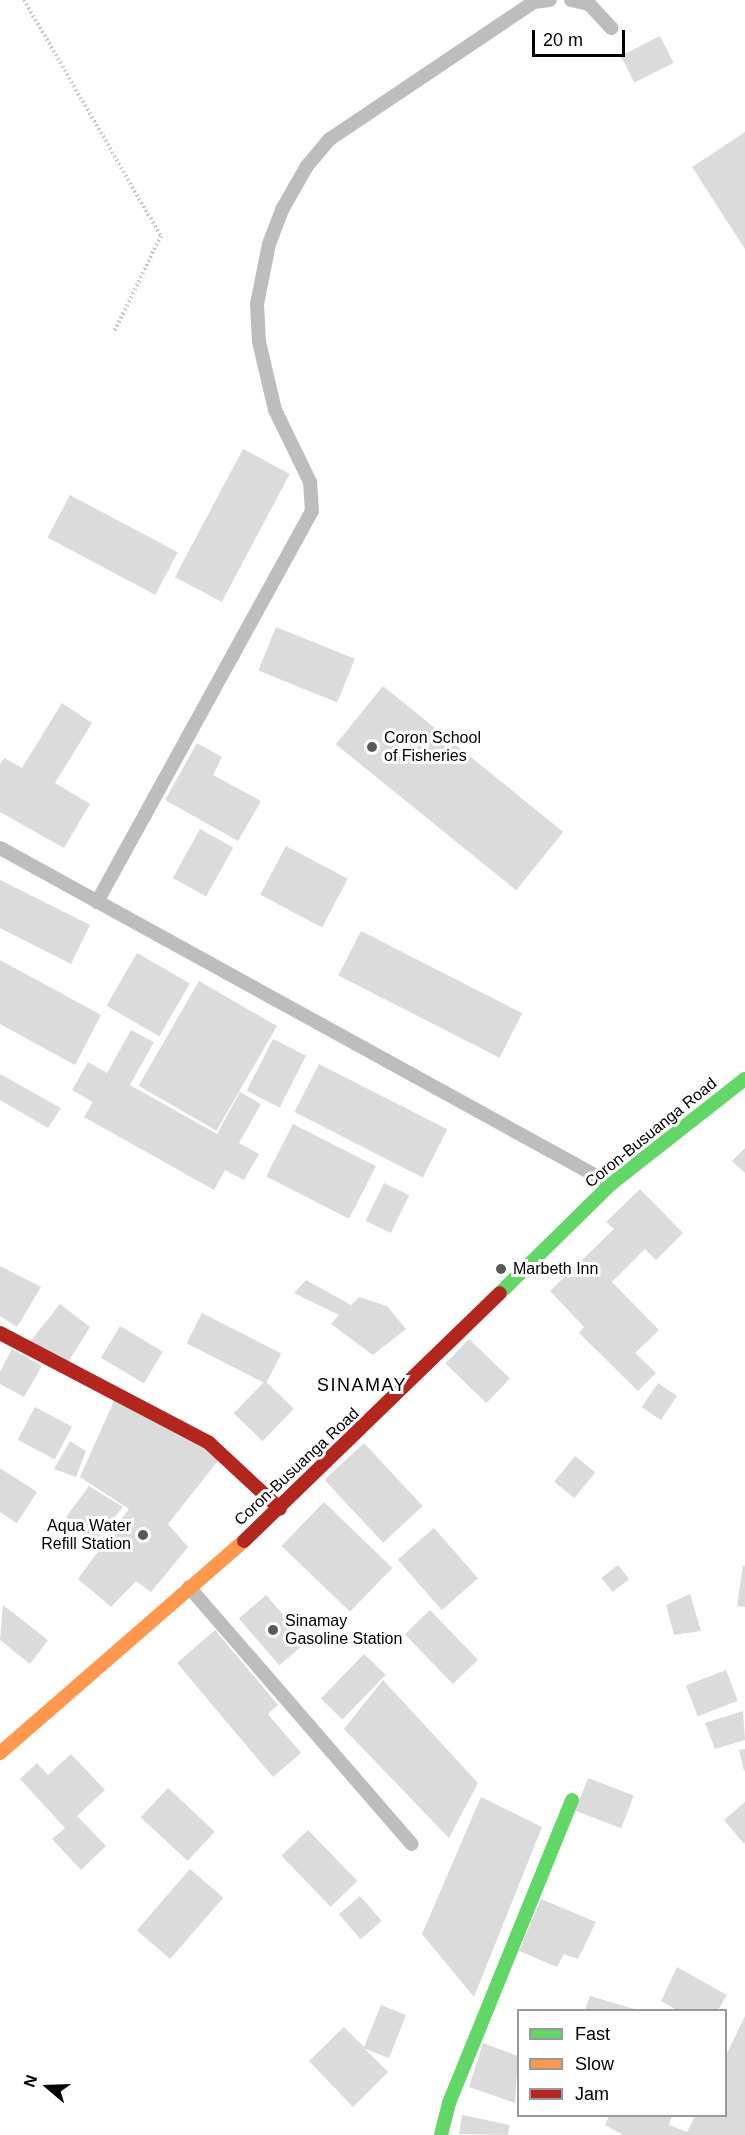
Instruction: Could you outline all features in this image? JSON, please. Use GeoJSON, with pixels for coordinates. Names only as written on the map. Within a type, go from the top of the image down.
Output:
{"type":"FeatureCollection","features":[{"type":"Feature","properties":{"kind":"main road","name":"Coron-Busuanga Road"},"geometry":{"type":"LineString","coordinates":[[0,1753],[134,1640],[189,1587],[280,1509],[611,1184],[745,1079]]}},
{"type":"Feature","properties":{"kind":"main road"},"geometry":{"type":"LineString","coordinates":[[0,1333],[208,1442],[280,1509]]}},
{"type":"Feature","properties":{"kind":"main road"},"geometry":{"type":"LineString","coordinates":[[441,2135],[449,2103],[573,1800]]}},
{"type":"Feature","properties":{"kind":"lane"},"geometry":{"type":"LineString","coordinates":[[97,902],[312,511],[310,482],[275,410],[259,342],[256,304],[269,244],[283,208],[307,166],[330,140],[534,2],[550,0]]}},
{"type":"Feature","properties":{"kind":"lane"},"geometry":{"type":"LineString","coordinates":[[571,0],[589,4],[611,28]]}},
{"type":"Feature","properties":{"kind":"lane"},"geometry":{"type":"LineString","coordinates":[[0,848],[611,1184]]}},
{"type":"Feature","properties":{"kind":"lane"},"geometry":{"type":"LineString","coordinates":[[189,1587],[412,1844]]}},
{"type":"Feature","properties":{"kind":"path"},"geometry":{"type":"LineString","coordinates":[[24,0],[161,237],[114,332]]}},
{"type":"Feature","properties":{"kind":"building"},"geometry":{"type":"Polygon","coordinates":[[[660,36],[674,63],[634,83],[621,56],[660,36]]]}},
{"type":"Feature","properties":{"kind":"building"},"geometry":{"type":"Polygon","coordinates":[[[745,132],[745,249],[692,167],[745,132]]]}},
{"type":"Feature","properties":{"kind":"building"},"geometry":{"type":"Polygon","coordinates":[[[243,449],[290,474],[222,602],[175,577],[243,449]]]}},
{"type":"Feature","properties":{"kind":"building"},"geometry":{"type":"Polygon","coordinates":[[[70,495],[178,552],[155,595],[47,537],[70,495]]]}},
{"type":"Feature","properties":{"kind":"building"},"geometry":{"type":"Polygon","coordinates":[[[276,627],[355,659],[337,702],[258,671],[276,627]]]}},
{"type":"Feature","properties":{"kind":"building"},"geometry":{"type":"Polygon","coordinates":[[[383,686],[563,832],[516,890],[336,744],[383,686]]]}},
{"type":"Feature","properties":{"kind":"building"},"geometry":{"type":"Polygon","coordinates":[[[62,703],[92,723],[55,783],[90,804],[64,848],[0,812],[0,765],[4,758],[22,768],[62,703]]]}},
{"type":"Feature","properties":{"kind":"building"},"geometry":{"type":"Polygon","coordinates":[[[197,743],[222,757],[213,775],[261,801],[238,841],[165,800],[197,743]]]}},
{"type":"Feature","properties":{"kind":"building"},"geometry":{"type":"Polygon","coordinates":[[[200,829],[233,847],[206,896],[173,878],[200,829]]]}},
{"type":"Feature","properties":{"kind":"building"},"geometry":{"type":"Polygon","coordinates":[[[286,846],[348,879],[322,927],[260,895],[286,846]]]}},
{"type":"Feature","properties":{"kind":"building"},"geometry":{"type":"Polygon","coordinates":[[[0,880],[90,925],[71,964],[0,928],[0,880]]]}},
{"type":"Feature","properties":{"kind":"building"},"geometry":{"type":"Polygon","coordinates":[[[361,931],[522,1013],[500,1058],[338,976],[361,931]]]}},
{"type":"Feature","properties":{"kind":"building"},"geometry":{"type":"Polygon","coordinates":[[[137,953],[190,984],[159,1036],[106,1006],[137,953]]]}},
{"type":"Feature","properties":{"kind":"building"},"geometry":{"type":"Polygon","coordinates":[[[0,960],[101,1015],[75,1065],[0,1024],[0,960]]]}},
{"type":"Feature","properties":{"kind":"building"},"geometry":{"type":"Polygon","coordinates":[[[199,981],[277,1026],[216,1131],[138,1086],[199,981]]]}},
{"type":"Feature","properties":{"kind":"building"},"geometry":{"type":"Polygon","coordinates":[[[131,1030],[154,1042],[130,1085],[217,1134],[240,1092],[261,1104],[239,1143],[259,1154],[244,1180],[225,1170],[214,1190],[84,1117],[93,1102],[72,1090],[88,1062],[107,1073],[131,1030]]]}},
{"type":"Feature","properties":{"kind":"building"},"geometry":{"type":"Polygon","coordinates":[[[273,1039],[306,1056],[280,1107],[247,1091],[273,1039]]]}},
{"type":"Feature","properties":{"kind":"building"},"geometry":{"type":"Polygon","coordinates":[[[319,1064],[447,1129],[423,1177],[294,1112],[319,1064]]]}},
{"type":"Feature","properties":{"kind":"building"},"geometry":{"type":"Polygon","coordinates":[[[0,1074],[61,1108],[48,1128],[0,1100],[0,1074]]]}},
{"type":"Feature","properties":{"kind":"building"},"geometry":{"type":"Polygon","coordinates":[[[293,1124],[376,1166],[349,1219],[266,1177],[293,1124]]]}},
{"type":"Feature","properties":{"kind":"building"},"geometry":{"type":"Polygon","coordinates":[[[745,1148],[745,1173],[732,1161],[745,1148]]]}},
{"type":"Feature","properties":{"kind":"building"},"geometry":{"type":"Polygon","coordinates":[[[384,1183],[409,1195],[391,1233],[366,1221],[384,1183]]]}},
{"type":"Feature","properties":{"kind":"building"},"geometry":{"type":"Polygon","coordinates":[[[640,1189],[683,1233],[656,1260],[645,1249],[612,1282],[659,1330],[635,1353],[656,1373],[638,1391],[579,1333],[584,1327],[550,1291],[614,1229],[606,1222],[640,1189]]]}},
{"type":"Feature","properties":{"kind":"building"},"geometry":{"type":"Polygon","coordinates":[[[0,1266],[41,1287],[17,1327],[0,1316],[0,1266]]]}},
{"type":"Feature","properties":{"kind":"building"},"geometry":{"type":"Polygon","coordinates":[[[306,1280],[351,1305],[359,1297],[387,1306],[406,1329],[373,1355],[331,1324],[339,1315],[294,1293],[306,1280]]]}},
{"type":"Feature","properties":{"kind":"building"},"geometry":{"type":"Polygon","coordinates":[[[60,1304],[90,1327],[67,1364],[29,1343],[60,1304]]]}},
{"type":"Feature","properties":{"kind":"building"},"geometry":{"type":"Polygon","coordinates":[[[202,1313],[281,1353],[266,1384],[187,1343],[202,1313]]]}},
{"type":"Feature","properties":{"kind":"building"},"geometry":{"type":"Polygon","coordinates":[[[120,1326],[163,1352],[144,1383],[101,1358],[120,1326]]]}},
{"type":"Feature","properties":{"kind":"building"},"geometry":{"type":"Polygon","coordinates":[[[469,1339],[510,1379],[486,1403],[445,1363],[469,1339]]]}},
{"type":"Feature","properties":{"kind":"building"},"geometry":{"type":"Polygon","coordinates":[[[12,1349],[42,1366],[24,1397],[0,1384],[0,1372],[12,1349]]]}},
{"type":"Feature","properties":{"kind":"building"},"geometry":{"type":"Polygon","coordinates":[[[265,1381],[294,1409],[263,1441],[234,1413],[265,1381]]]}},
{"type":"Feature","properties":{"kind":"building"},"geometry":{"type":"Polygon","coordinates":[[[658,1383],[677,1396],[661,1420],[642,1407],[658,1383]]]}},
{"type":"Feature","properties":{"kind":"building"},"geometry":{"type":"Polygon","coordinates":[[[117,1394],[221,1457],[168,1524],[188,1547],[151,1592],[136,1581],[111,1607],[78,1579],[129,1509],[80,1477],[117,1394]]]}},
{"type":"Feature","properties":{"kind":"building"},"geometry":{"type":"Polygon","coordinates":[[[35,1407],[72,1427],[55,1459],[18,1440],[35,1407]]]}},
{"type":"Feature","properties":{"kind":"building"},"geometry":{"type":"Polygon","coordinates":[[[70,1441],[86,1451],[76,1477],[54,1469],[70,1441]]]}},
{"type":"Feature","properties":{"kind":"building"},"geometry":{"type":"Polygon","coordinates":[[[364,1443],[423,1506],[383,1543],[325,1480],[364,1443]]]}},
{"type":"Feature","properties":{"kind":"building"},"geometry":{"type":"Polygon","coordinates":[[[575,1456],[595,1472],[574,1498],[554,1482],[575,1456]]]}},
{"type":"Feature","properties":{"kind":"building"},"geometry":{"type":"Polygon","coordinates":[[[0,1468],[37,1492],[17,1523],[0,1512],[0,1468]]]}},
{"type":"Feature","properties":{"kind":"building"},"geometry":{"type":"Polygon","coordinates":[[[89,1486],[123,1507],[93,1543],[66,1517],[89,1486]]]}},
{"type":"Feature","properties":{"kind":"building"},"geometry":{"type":"Polygon","coordinates":[[[324,1502],[392,1568],[350,1612],[282,1546],[324,1502]]]}},
{"type":"Feature","properties":{"kind":"building"},"geometry":{"type":"Polygon","coordinates":[[[434,1528],[478,1579],[442,1610],[398,1559],[434,1528]]]}},
{"type":"Feature","properties":{"kind":"building"},"geometry":{"type":"Polygon","coordinates":[[[618,1565],[629,1579],[613,1592],[601,1578],[618,1565]]]}},
{"type":"Feature","properties":{"kind":"building"},"geometry":{"type":"Polygon","coordinates":[[[743,1565],[745,1566],[745,1607],[737,1606],[743,1565]]]}},
{"type":"Feature","properties":{"kind":"building"},"geometry":{"type":"Polygon","coordinates":[[[690,1594],[701,1631],[674,1635],[666,1605],[690,1594]]]}},
{"type":"Feature","properties":{"kind":"building","name":"Sinamay Gasoline Station"},"geometry":{"type":"Polygon","coordinates":[[[266,1595],[307,1642],[280,1665],[239,1619],[266,1595]]]}},
{"type":"Feature","properties":{"kind":"building"},"geometry":{"type":"Polygon","coordinates":[[[3,1605],[48,1640],[30,1664],[0,1640],[3,1605]]]}},
{"type":"Feature","properties":{"kind":"building"},"geometry":{"type":"Polygon","coordinates":[[[430,1610],[478,1660],[453,1684],[405,1634],[430,1610]]]}},
{"type":"Feature","properties":{"kind":"building"},"geometry":{"type":"Polygon","coordinates":[[[215,1630],[278,1705],[268,1714],[301,1753],[273,1777],[177,1663],[215,1630]]]}},
{"type":"Feature","properties":{"kind":"building"},"geometry":{"type":"Polygon","coordinates":[[[364,1654],[386,1675],[343,1719],[321,1699],[364,1654]]]}},
{"type":"Feature","properties":{"kind":"building"},"geometry":{"type":"Polygon","coordinates":[[[726,1670],[738,1701],[698,1716],[686,1685],[726,1670]]]}},
{"type":"Feature","properties":{"kind":"building"},"geometry":{"type":"Polygon","coordinates":[[[383,1680],[478,1783],[449,1838],[344,1729],[383,1680]]]}},
{"type":"Feature","properties":{"kind":"building"},"geometry":{"type":"Polygon","coordinates":[[[743,1711],[745,1740],[715,1749],[705,1723],[743,1711]]]}},
{"type":"Feature","properties":{"kind":"building"},"geometry":{"type":"Polygon","coordinates":[[[745,1749],[745,1770],[744,1771],[739,1750],[745,1749]]]}},
{"type":"Feature","properties":{"kind":"building"},"geometry":{"type":"Polygon","coordinates":[[[71,1754],[105,1790],[77,1816],[106,1846],[81,1870],[52,1839],[65,1828],[20,1779],[37,1763],[48,1775],[71,1754]]]}},
{"type":"Feature","properties":{"kind":"building"},"geometry":{"type":"Polygon","coordinates":[[[588,1778],[634,1796],[621,1828],[575,1811],[588,1778]]]}},
{"type":"Feature","properties":{"kind":"building"},"geometry":{"type":"Polygon","coordinates":[[[168,1788],[215,1832],[188,1861],[141,1817],[168,1788]]]}},
{"type":"Feature","properties":{"kind":"building"},"geometry":{"type":"Polygon","coordinates":[[[481,1797],[542,1827],[474,1997],[422,1934],[481,1797]]]}},
{"type":"Feature","properties":{"kind":"building"},"geometry":{"type":"Polygon","coordinates":[[[745,1802],[745,1842],[744,1844],[724,1820],[745,1802]]]}},
{"type":"Feature","properties":{"kind":"building"},"geometry":{"type":"Polygon","coordinates":[[[308,1830],[357,1881],[331,1907],[281,1856],[308,1830]]]}},
{"type":"Feature","properties":{"kind":"building"},"geometry":{"type":"Polygon","coordinates":[[[190,1869],[223,1898],[170,1959],[137,1930],[190,1869]]]}},
{"type":"Feature","properties":{"kind":"building"},"geometry":{"type":"Polygon","coordinates":[[[360,1896],[382,1921],[361,1939],[339,1914],[360,1896]]]}},
{"type":"Feature","properties":{"kind":"building"},"geometry":{"type":"Polygon","coordinates":[[[541,1899],[596,1922],[578,1959],[564,1954],[557,1967],[519,1951],[541,1899]]]}},
{"type":"Feature","properties":{"kind":"building"},"geometry":{"type":"Polygon","coordinates":[[[677,1967],[727,1995],[719,2009],[675,2009],[661,2001],[677,1967]]]}},
{"type":"Feature","properties":{"kind":"building"},"geometry":{"type":"Polygon","coordinates":[[[590,1996],[635,2009],[585,2009],[590,1996]]]}},
{"type":"Feature","properties":{"kind":"building"},"geometry":{"type":"Polygon","coordinates":[[[381,2005],[406,2015],[389,2058],[365,2049],[388,2072],[353,2107],[309,2061],[344,2027],[364,2047],[381,2005]]]}},
{"type":"Feature","properties":{"kind":"building"},"geometry":{"type":"Polygon","coordinates":[[[745,2016],[745,2135],[623,2135],[605,2125],[609,2117],[672,2117],[669,2125],[687,2132],[694,2117],[727,2117],[727,2053],[745,2016]]]}},
{"type":"Feature","properties":{"kind":"building"},"geometry":{"type":"Polygon","coordinates":[[[483,2043],[517,2056],[515,2103],[469,2087],[483,2043]]]}},
{"type":"Feature","properties":{"kind":"building"},"geometry":{"type":"Polygon","coordinates":[[[462,2115],[510,2125],[508,2135],[459,2134],[462,2115]]]}},
{"type":"Feature","properties":{"kind":"traffic: fast"},"geometry":{"type":"LineString","coordinates":[[500,1293],[611,1184],[745,1079]]}},
{"type":"Feature","properties":{"kind":"traffic: fast"},"geometry":{"type":"LineString","coordinates":[[441,2135],[449,2103],[572,1800]]}},
{"type":"Feature","properties":{"kind":"traffic: slow"},"geometry":{"type":"LineString","coordinates":[[0,1753],[244,1541]]}},
{"type":"Feature","properties":{"kind":"traffic: jam"},"geometry":{"type":"LineString","coordinates":[[244,1541],[500,1293]]}},
{"type":"Feature","properties":{"kind":"traffic: jam"},"geometry":{"type":"LineString","coordinates":[[0,1333],[208,1442],[280,1509]]}},
{"type":"Feature","properties":{"kind":"place","name":"Coron School of Fisheries"},"geometry":{"type":"Point","coordinates":[372,747]}},
{"type":"Feature","properties":{"kind":"place","name":"Marbeth Inn"},"geometry":{"type":"Point","coordinates":[501,1269]}},
{"type":"Feature","properties":{"kind":"place","name":"Aqua Water Refill Station"},"geometry":{"type":"Point","coordinates":[143,1535]}},
{"type":"Feature","properties":{"kind":"place","name":"Sinamay Gasoline Station"},"geometry":{"type":"Point","coordinates":[273,1630]}},
{"type":"Feature","properties":{"kind":"district","name":"SINAMAY"},"geometry":{"type":"Point","coordinates":[362,1385]}}]}
